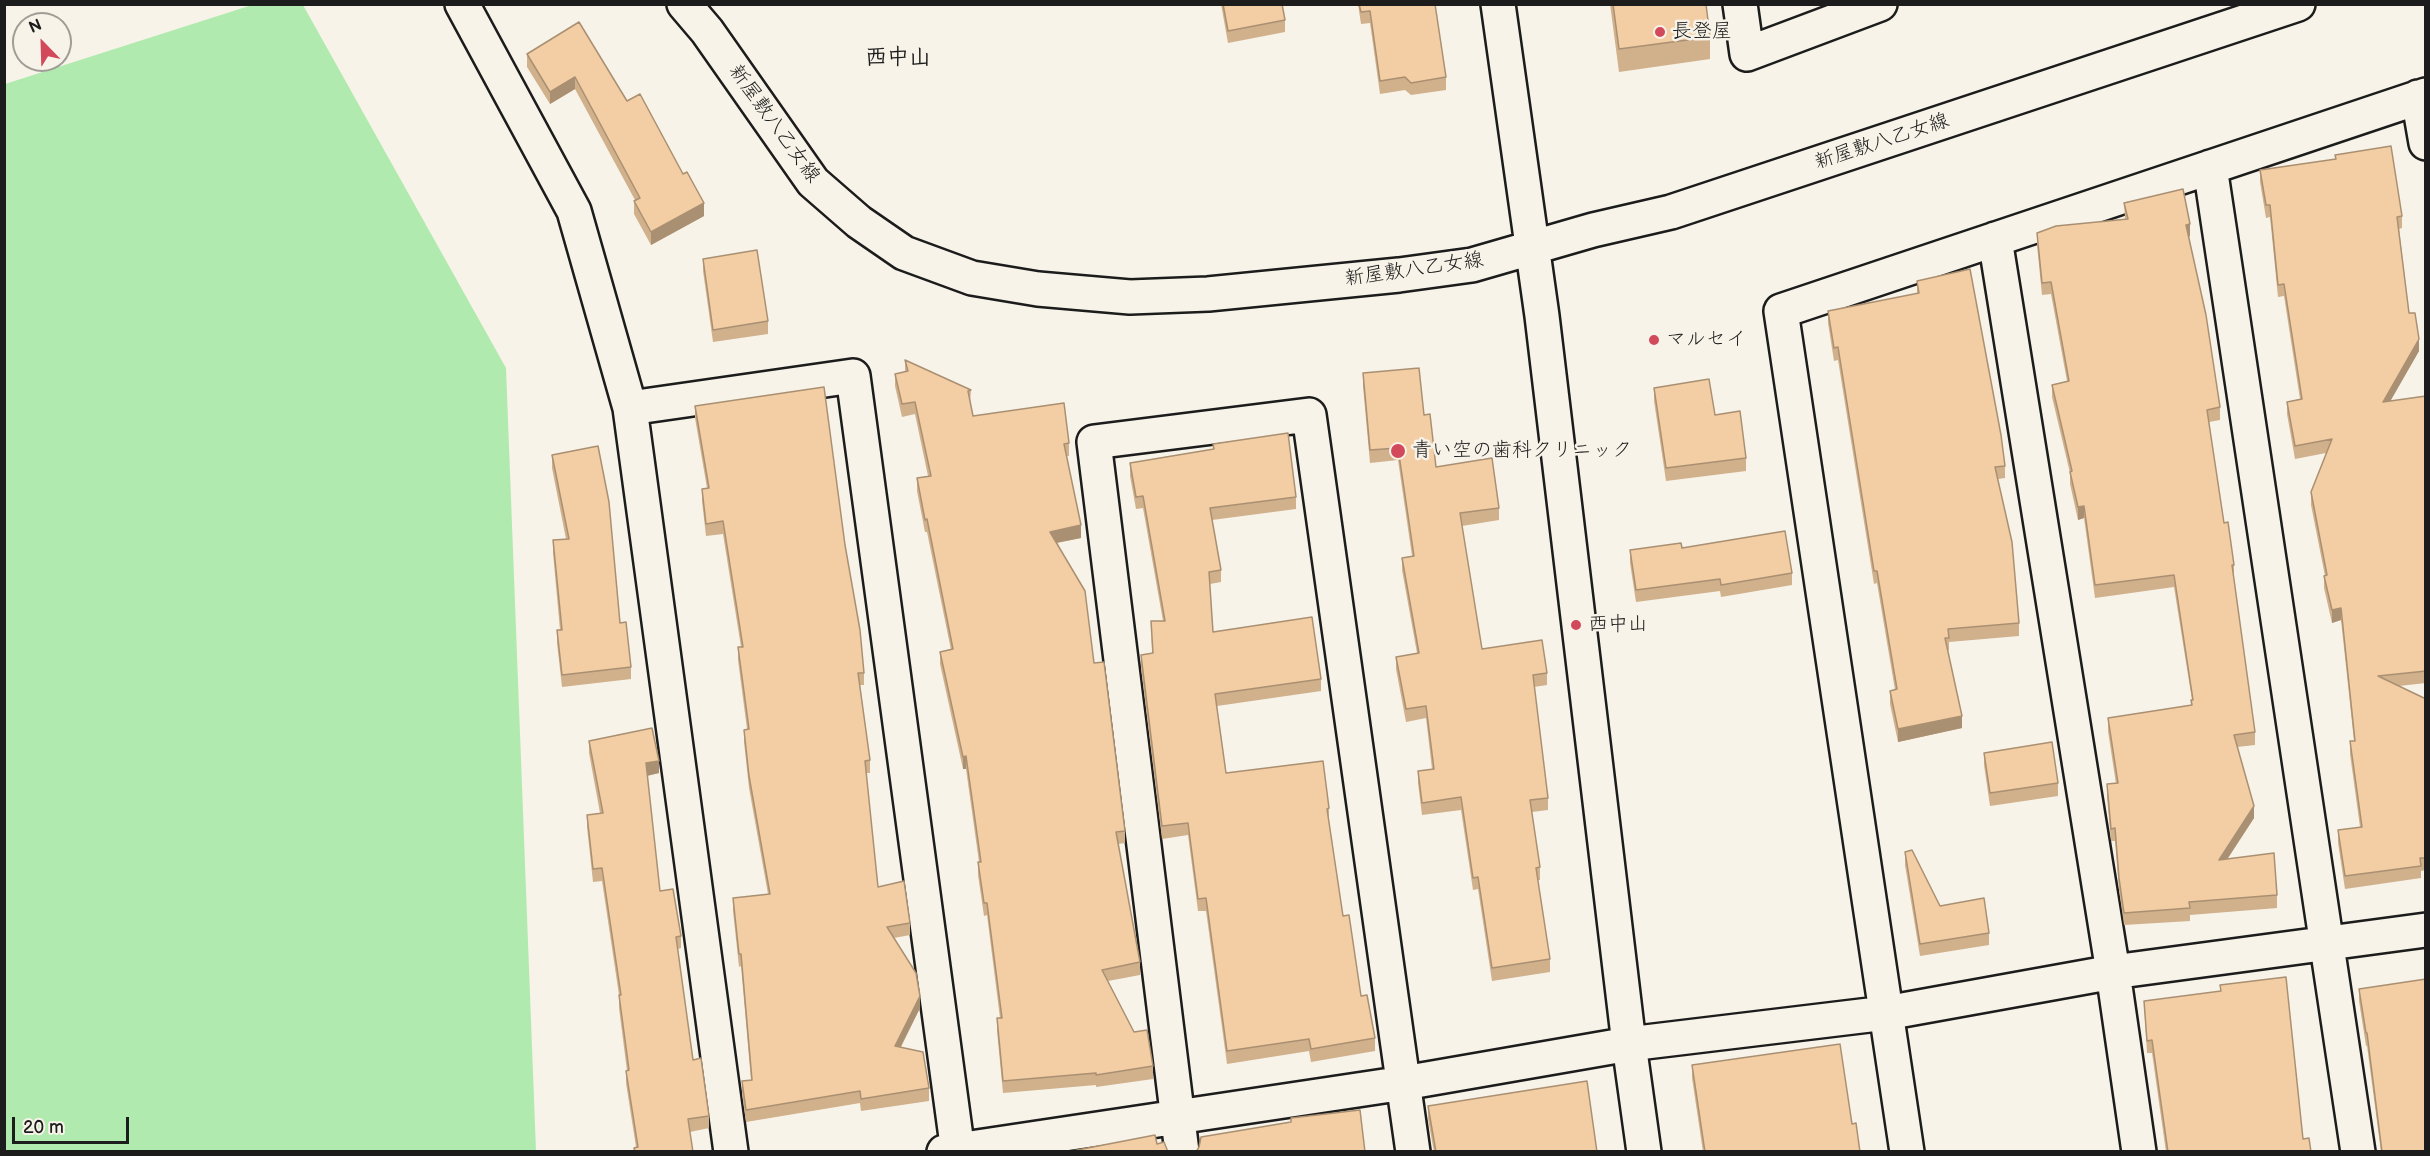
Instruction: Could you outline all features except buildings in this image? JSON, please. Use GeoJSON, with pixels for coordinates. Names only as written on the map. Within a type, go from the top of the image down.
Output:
{"type":"FeatureCollection","features":[{"type":"Feature","properties":{"kind":"street"},"geometry":{"type":"LineString","coordinates":[[462,4],[574,212],[630,408],[731,1152]]}},
{"type":"Feature","properties":{"kind":"street","name":"新屋敷八乙女線"},"geometry":{"type":"LineString","coordinates":[[684,4],[707,31],[813,182],[858,222],[904,253],[972,278],[1038,289],[1130,297],[1208,294],[1461,267],[1593,230],[1671,212],[2298,4]]}},
{"type":"Feature","properties":{"kind":"street"},"geometry":{"type":"LineString","coordinates":[[1498,4],[1542,316],[1629,1044],[1644,1152]]}},
{"type":"Feature","properties":{"kind":"street"},"geometry":{"type":"LineString","coordinates":[[1740,4],[1747,54],[1880,4]]}},
{"type":"Feature","properties":{"kind":"street"},"geometry":{"type":"LineString","coordinates":[[1907,1152],[1780,311],[2422,96],[2426,143]]}},
{"type":"Feature","properties":{"kind":"street"},"geometry":{"type":"LineString","coordinates":[[2210,167],[2358,1152]]}},
{"type":"Feature","properties":{"kind":"street"},"geometry":{"type":"LineString","coordinates":[[1995,239],[2113,972],[2139,1152]]}},
{"type":"Feature","properties":{"kind":"street"},"geometry":{"type":"LineString","coordinates":[[630,408],[853,376],[953,1151],[1177,1115],[1404,1083],[1629,1044],[1886,1013],[2113,972],[2426,930]]}},
{"type":"Feature","properties":{"kind":"street"},"geometry":{"type":"LineString","coordinates":[[1182,1152],[1094,442],[1309,416],[1413,1152]]}},
{"type":"Feature","properties":{"kind":"green space"},"geometry":{"type":"Polygon","coordinates":[[[252,5],[303,5],[506,368],[536,1151],[5,1151],[5,84],[43,72],[72,72],[72,63],[252,5]]]}},
{"type":"Feature","properties":{"kind":"place","name":"長登屋"},"geometry":{"type":"Point","coordinates":[1660,32]}},
{"type":"Feature","properties":{"kind":"place","name":"マルセイ"},"geometry":{"type":"Point","coordinates":[1654,340]}},
{"type":"Feature","properties":{"kind":"place","name":"青い空の歯科クリニック"},"geometry":{"type":"Point","coordinates":[1398,451]}},
{"type":"Feature","properties":{"kind":"place","name":"西中山"},"geometry":{"type":"Point","coordinates":[1576,625]}},
{"type":"Feature","properties":{"kind":"district","name":"西中山"},"geometry":{"type":"Point","coordinates":[898,58]}}]}
